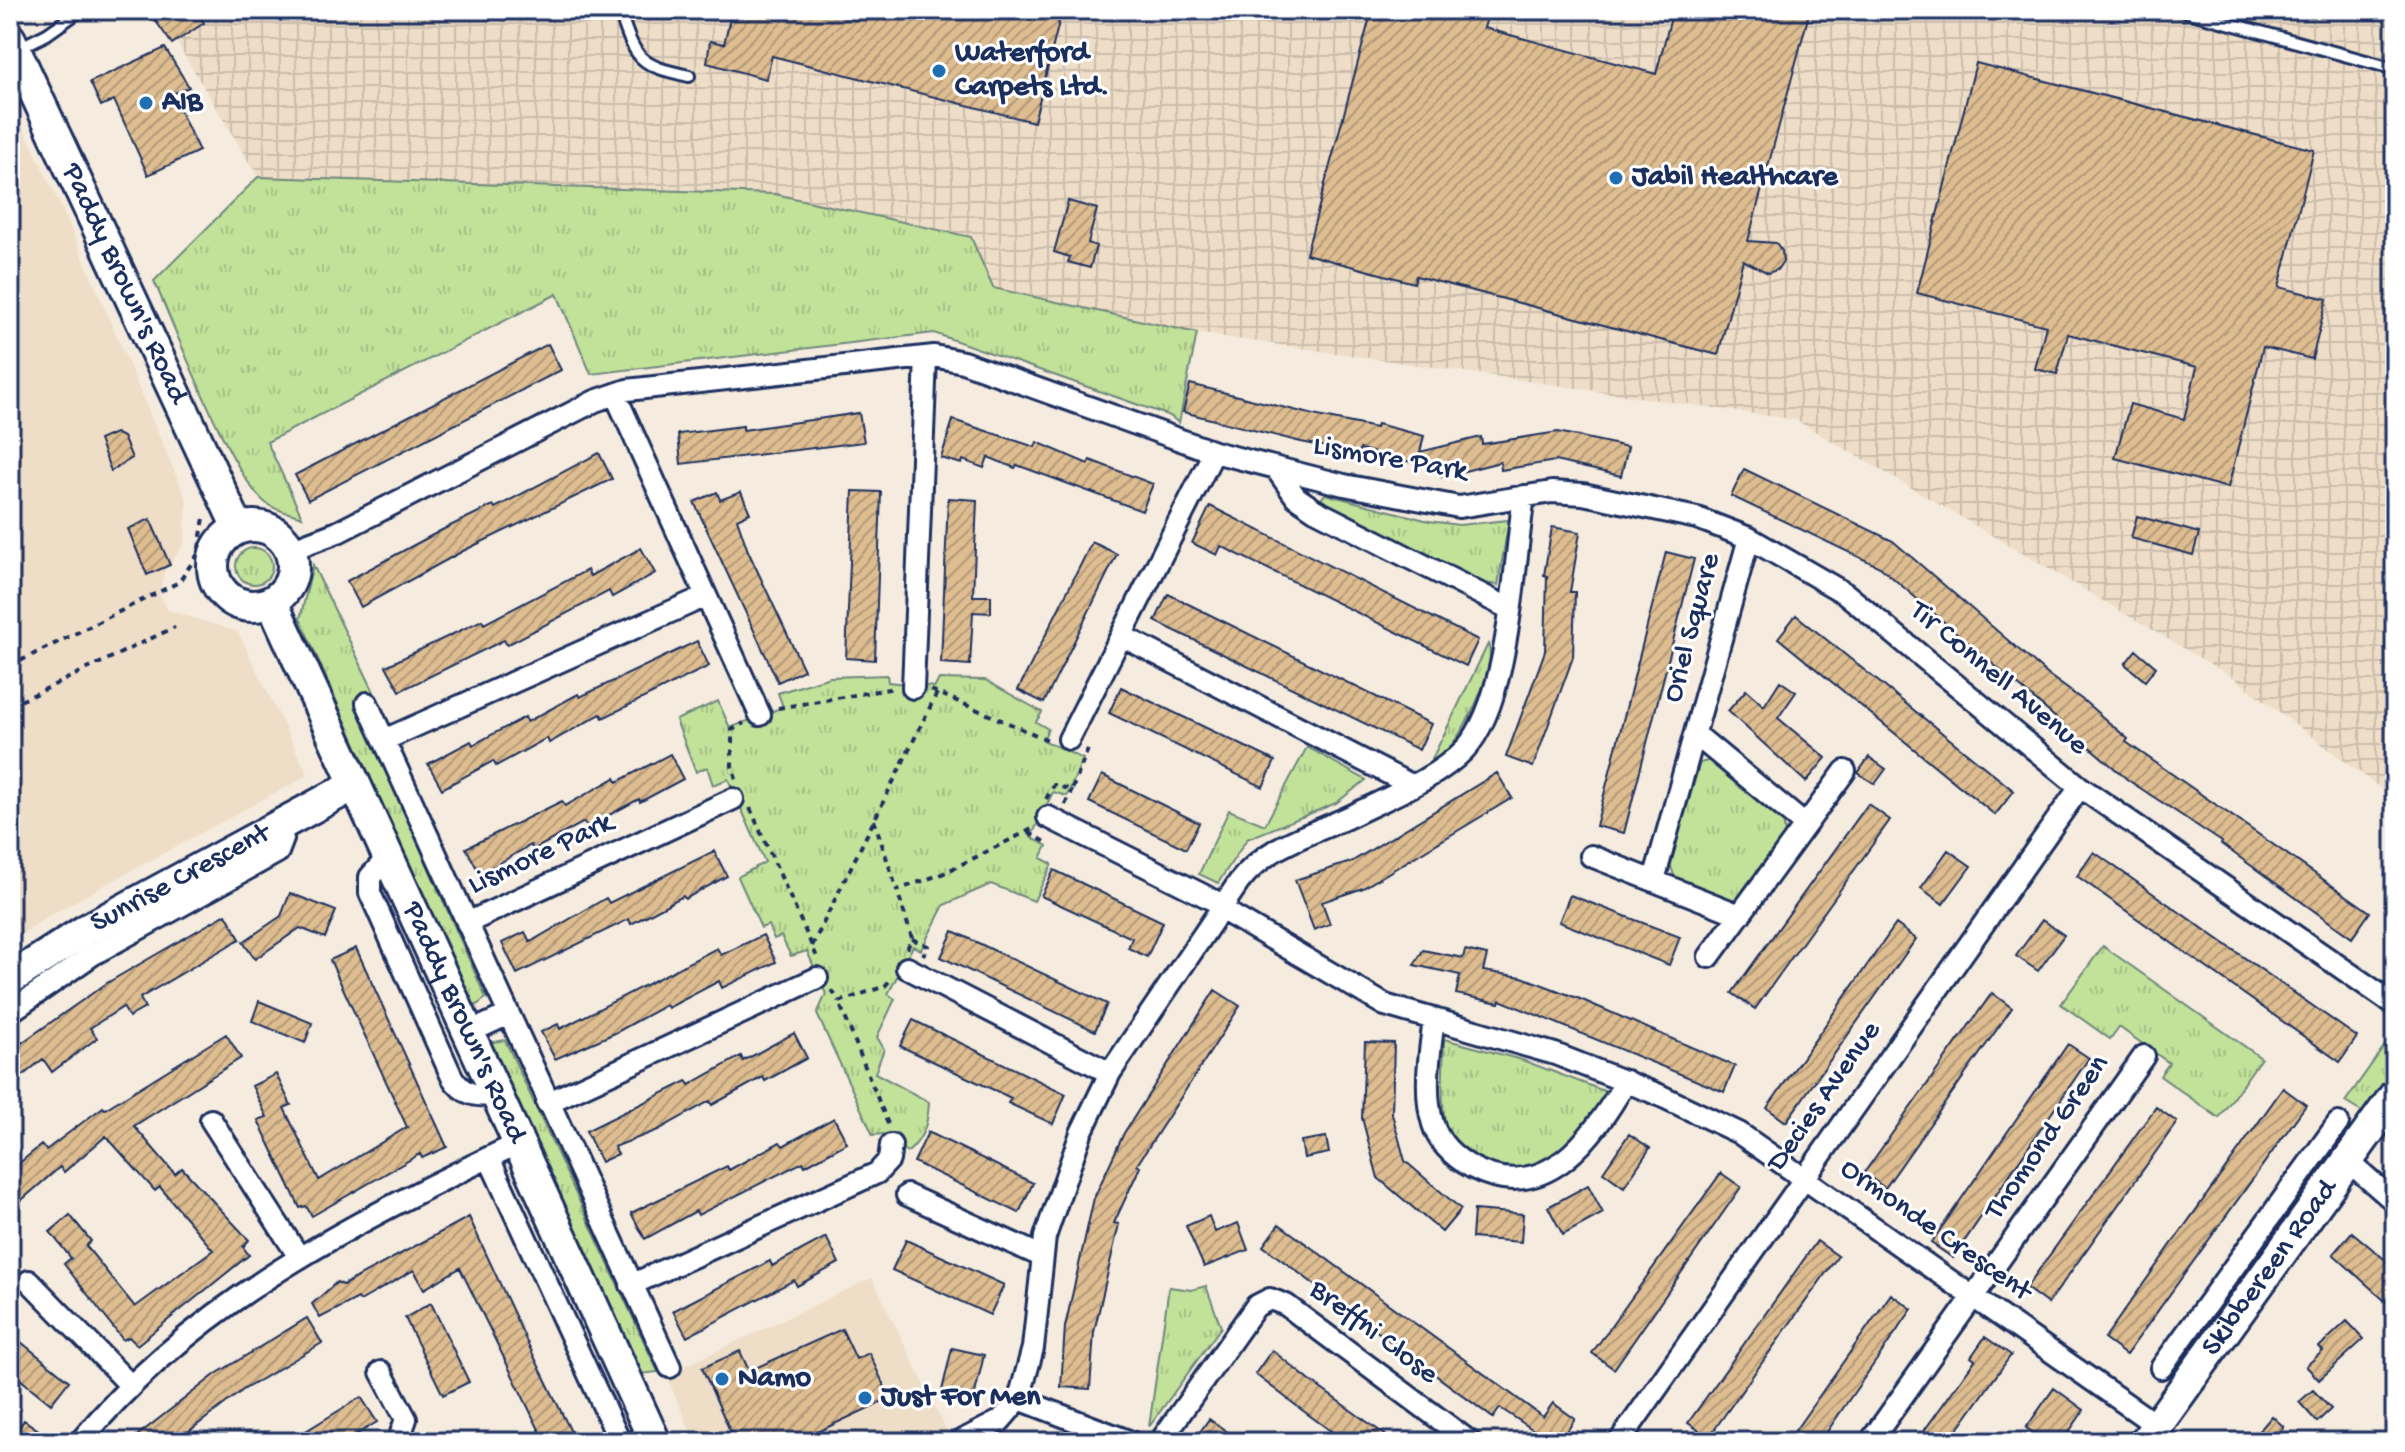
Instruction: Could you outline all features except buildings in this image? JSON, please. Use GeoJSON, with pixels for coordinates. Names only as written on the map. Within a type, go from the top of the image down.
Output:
{"type":"FeatureCollection","features":[{"type":"Feature","properties":{"kind":"street","name":"Paddy Brown's Road"},"geometry":{"type":"LineString","coordinates":[[12,45],[238,528]]}},
{"type":"Feature","properties":{"kind":"street"},"geometry":{"type":"LineString","coordinates":[[913,688],[926,357]]}},
{"type":"Feature","properties":{"kind":"street","name":"Lismore Park"},"geometry":{"type":"LineString","coordinates":[[290,550],[338,532],[615,394],[669,383],[926,357],[963,362],[1214,452],[1277,470],[1452,506],[1524,496]]}},
{"type":"Feature","properties":{"kind":"street"},"geometry":{"type":"LineString","coordinates":[[615,394],[760,715]]}},
{"type":"Feature","properties":{"kind":"street"},"geometry":{"type":"LineString","coordinates":[[1069,739],[1214,452]]}},
{"type":"Feature","properties":{"kind":"street","name":"Lismore Park"},"geometry":{"type":"LineString","coordinates":[[1277,470],[1304,504],[1510,609]]}},
{"type":"Feature","properties":{"kind":"street","name":"Tir Connell Avenue"},"geometry":{"type":"LineString","coordinates":[[1524,496],[1552,492],[1583,494],[1697,518],[1749,538],[1846,594],[2080,787],[2395,1005]]}},
{"type":"Feature","properties":{"kind":"street"},"geometry":{"type":"LineString","coordinates":[[959,1442],[1006,1417],[1019,1399],[1033,1348],[1041,1256],[1066,1171],[1110,1073],[1251,866],[1267,853],[1411,785],[1457,756],[1478,730],[1504,646],[1524,496]]}},
{"type":"Feature","properties":{"kind":"street"},"geometry":{"type":"LineString","coordinates":[[250,525],[273,530],[290,550],[293,573],[289,584],[272,602],[239,604],[229,599],[216,583],[212,570],[218,544],[238,528],[250,525]]}},
{"type":"Feature","properties":{"kind":"street","name":"Oriel Square"},"geometry":{"type":"LineString","coordinates":[[1654,880],[1749,538]]}},
{"type":"Feature","properties":{"kind":"street"},"geometry":{"type":"LineString","coordinates":[[384,740],[706,596]]}},
{"type":"Feature","properties":{"kind":"street","name":"Paddy Brown's Road"},"geometry":{"type":"LineString","coordinates":[[272,602],[655,1442]]}},
{"type":"Feature","properties":{"kind":"street"},"geometry":{"type":"LineString","coordinates":[[1122,636],[1411,785]]}},
{"type":"Feature","properties":{"kind":"street","name":"Lismore Park"},"geometry":{"type":"LineString","coordinates":[[367,703],[670,1367]]}},
{"type":"Feature","properties":{"kind":"street","name":"Oriel Square"},"geometry":{"type":"LineString","coordinates":[[1695,734],[1805,825]]}},
{"type":"Feature","properties":{"kind":"street"},"geometry":{"type":"LineString","coordinates":[[1709,957],[1845,771]]}},
{"type":"Feature","properties":{"kind":"street","name":"Sunrise Crescent"},"geometry":{"type":"LineString","coordinates":[[10,979],[86,930],[354,785]]}},
{"type":"Feature","properties":{"kind":"street","name":"Decies Avenue"},"geometry":{"type":"LineString","coordinates":[[1619,1442],[2080,787]]}},
{"type":"Feature","properties":{"kind":"street","name":"Lismore Park"},"geometry":{"type":"LineString","coordinates":[[467,923],[740,797]]}},
{"type":"Feature","properties":{"kind":"street"},"geometry":{"type":"LineString","coordinates":[[1042,816],[1222,907]]}},
{"type":"Feature","properties":{"kind":"street"},"geometry":{"type":"LineString","coordinates":[[10,1012],[92,955],[278,852],[283,839],[276,827]]}},
{"type":"Feature","properties":{"kind":"street"},"geometry":{"type":"LineString","coordinates":[[1591,856],[1740,915]]}},
{"type":"Feature","properties":{"kind":"street"},"geometry":{"type":"LineString","coordinates":[[388,857],[370,877],[370,893],[452,1077],[461,1090],[473,1096],[497,1095]]}},
{"type":"Feature","properties":{"kind":"street","name":"Ormonde Crescent"},"geometry":{"type":"LineString","coordinates":[[1222,907],[1373,999],[1434,1019],[1507,1037],[1626,1081],[1725,1125],[1974,1295],[2150,1433]]}},
{"type":"Feature","properties":{"kind":"street"},"geometry":{"type":"LineString","coordinates":[[903,963],[1110,1073]]}},
{"type":"Feature","properties":{"kind":"street"},"geometry":{"type":"LineString","coordinates":[[547,1103],[822,977]]}},
{"type":"Feature","properties":{"kind":"street"},"geometry":{"type":"LineString","coordinates":[[468,1033],[507,1015]]}},
{"type":"Feature","properties":{"kind":"street"},"geometry":{"type":"LineString","coordinates":[[1434,1019],[1429,1084],[1432,1121],[1451,1153],[1484,1173],[1528,1177],[1556,1167],[1594,1132],[1626,1081]]}},
{"type":"Feature","properties":{"kind":"street","name":"Thomond Green"},"geometry":{"type":"LineString","coordinates":[[1870,1442],[2144,1056]]}},
{"type":"Feature","properties":{"kind":"street","name":"Skibbereen Road"},"geometry":{"type":"LineString","coordinates":[[2161,1368],[2348,1161],[2395,1095]]}},
{"type":"Feature","properties":{"kind":"street"},"geometry":{"type":"LineString","coordinates":[[211,1120],[299,1257]]}},
{"type":"Feature","properties":{"kind":"street","name":"Skibbereen Road"},"geometry":{"type":"LineString","coordinates":[[2150,1433],[2338,1123]]}},
{"type":"Feature","properties":{"kind":"street"},"geometry":{"type":"LineString","coordinates":[[631,1285],[877,1173],[889,1160],[891,1137]]}},
{"type":"Feature","properties":{"kind":"street"},"geometry":{"type":"LineString","coordinates":[[80,1442],[131,1386],[214,1317],[299,1257],[519,1143]]}},
{"type":"Feature","properties":{"kind":"street"},"geometry":{"type":"LineString","coordinates":[[489,1158],[620,1442]]}},
{"type":"Feature","properties":{"kind":"street"},"geometry":{"type":"LineString","coordinates":[[2348,1161],[2395,1202]]}},
{"type":"Feature","properties":{"kind":"street"},"geometry":{"type":"LineString","coordinates":[[907,1195],[1041,1256]]}},
{"type":"Feature","properties":{"kind":"street"},"geometry":{"type":"LineString","coordinates":[[29,1281],[131,1386]]}},
{"type":"Feature","properties":{"kind":"street","name":"Breffni Close"},"geometry":{"type":"LineString","coordinates":[[1160,1442],[1252,1311],[1270,1299],[1286,1305],[1470,1442]]}},
{"type":"Feature","properties":{"kind":"street"},"geometry":{"type":"LineString","coordinates":[[381,1372],[406,1419],[398,1442]]}},
{"type":"Feature","properties":{"kind":"street"},"geometry":{"type":"LineString","coordinates":[[1019,1399],[1131,1442]]}},
{"type":"Feature","properties":{"kind":"lane"},"geometry":{"type":"LineString","coordinates":[[12,45],[47,34],[81,10]]}},
{"type":"Feature","properties":{"kind":"lane"},"geometry":{"type":"LineString","coordinates":[[619,10],[634,48],[644,63],[689,76]]}},
{"type":"Feature","properties":{"kind":"lane"},"geometry":{"type":"LineString","coordinates":[[2181,10],[2395,69]]}},
{"type":"Feature","properties":{"kind":"path"},"geometry":{"type":"LineString","coordinates":[[10,666],[179,582],[192,567],[203,543],[203,509]]}},
{"type":"Feature","properties":{"kind":"path"},"geometry":{"type":"LineString","coordinates":[[10,706],[175,627]]}},
{"type":"Feature","properties":{"kind":"path"},"geometry":{"type":"LineString","coordinates":[[891,1137],[839,1002],[822,977],[812,946],[740,797],[732,766],[732,730],[760,715],[799,703],[885,688],[913,688],[938,691],[1065,747],[1069,739],[1088,749],[1072,790],[1054,785],[1042,816],[1029,833],[942,874],[897,890]]}},
{"type":"Feature","properties":{"kind":"path"},"geometry":{"type":"LineString","coordinates":[[812,946],[938,691]]}},
{"type":"Feature","properties":{"kind":"path"},"geometry":{"type":"LineString","coordinates":[[839,1002],[885,986],[903,963],[912,938],[874,819]]}},
{"type":"Feature","properties":{"kind":"shaded area"},"geometry":{"type":"Polygon","coordinates":[[[157,10],[2395,10],[2395,799],[2234,678],[1796,420],[1197,333],[993,288],[775,194],[258,177],[157,10]]]}},
{"type":"Feature","properties":{"kind":"shaded area"},"geometry":{"type":"Polygon","coordinates":[[[10,100],[64,213],[187,501],[184,544],[164,572],[159,594],[168,610],[238,632],[308,775],[46,917],[10,943],[10,100]]]}},
{"type":"Feature","properties":{"kind":"shaded area"},"geometry":{"type":"Polygon","coordinates":[[[872,1278],[952,1442],[695,1442],[666,1375],[872,1278]]]}},
{"type":"Feature","properties":{"kind":"green space"},"geometry":{"type":"Polygon","coordinates":[[[258,177],[775,194],[971,237],[993,288],[1197,333],[1179,423],[1170,416],[934,333],[591,374],[557,294],[267,442],[302,517],[267,504],[253,489],[221,435],[154,281],[258,177]]]}},
{"type":"Feature","properties":{"kind":"green space"},"geometry":{"type":"Polygon","coordinates":[[[1325,494],[1429,521],[1459,525],[1509,520],[1498,585],[1478,582],[1320,501],[1325,494]]]}},
{"type":"Feature","properties":{"kind":"green space"},"geometry":{"type":"Polygon","coordinates":[[[254,548],[267,553],[272,566],[267,579],[254,584],[241,579],[236,566],[241,553],[254,548]]]}},
{"type":"Feature","properties":{"kind":"green space"},"geometry":{"type":"Polygon","coordinates":[[[313,565],[374,692],[355,700],[486,998],[473,1008],[300,619],[313,565]]]}},
{"type":"Feature","properties":{"kind":"green space"},"geometry":{"type":"Polygon","coordinates":[[[1488,644],[1490,655],[1487,671],[1473,709],[1452,745],[1430,763],[1488,644]]]}},
{"type":"Feature","properties":{"kind":"green space"},"geometry":{"type":"Polygon","coordinates":[[[887,675],[888,682],[935,687],[939,679],[985,680],[1042,712],[1036,722],[1048,729],[1043,740],[1083,759],[1067,796],[1053,792],[1031,837],[1047,846],[1041,858],[1052,864],[1034,901],[991,884],[944,905],[921,950],[913,946],[888,994],[895,999],[877,1037],[884,1049],[875,1073],[929,1102],[924,1130],[908,1152],[897,1148],[897,1133],[873,1135],[817,1014],[826,994],[807,951],[791,956],[781,936],[774,939],[768,925],[761,928],[738,877],[765,862],[728,779],[713,785],[707,767],[696,772],[676,720],[718,701],[730,728],[783,707],[778,693],[830,677],[887,675]]]}},
{"type":"Feature","properties":{"kind":"green space"},"geometry":{"type":"Polygon","coordinates":[[[1307,747],[1366,780],[1336,803],[1247,839],[1218,883],[1199,874],[1229,810],[1265,825],[1307,747]]]}},
{"type":"Feature","properties":{"kind":"green space"},"geometry":{"type":"Polygon","coordinates":[[[1714,759],[1783,817],[1785,836],[1740,899],[1726,899],[1675,878],[1670,864],[1700,763],[1714,759]]]}},
{"type":"Feature","properties":{"kind":"green space"},"geometry":{"type":"Polygon","coordinates":[[[2103,946],[2261,1058],[2219,1118],[2160,1076],[2169,1063],[2119,1027],[2110,1039],[2061,1004],[2103,946]]]}},
{"type":"Feature","properties":{"kind":"green space"},"geometry":{"type":"Polygon","coordinates":[[[2395,1031],[2395,1077],[2368,1116],[2345,1102],[2395,1031]]]}},
{"type":"Feature","properties":{"kind":"green space"},"geometry":{"type":"Polygon","coordinates":[[[1444,1039],[1522,1060],[1607,1092],[1584,1128],[1555,1157],[1520,1171],[1500,1169],[1470,1155],[1448,1131],[1443,1099],[1444,1039]]]}},
{"type":"Feature","properties":{"kind":"green space"},"geometry":{"type":"Polygon","coordinates":[[[505,1040],[658,1372],[641,1374],[488,1043],[505,1040]]]}},
{"type":"Feature","properties":{"kind":"green space"},"geometry":{"type":"Polygon","coordinates":[[[1206,1286],[1221,1327],[1149,1427],[1169,1287],[1191,1290],[1206,1286]]]}},
{"type":"Feature","properties":{"kind":"place","name":"Waterford Carpets Ltd."},"geometry":{"type":"Point","coordinates":[939,71]}},
{"type":"Feature","properties":{"kind":"place","name":"AIB"},"geometry":{"type":"Point","coordinates":[146,103]}},
{"type":"Feature","properties":{"kind":"place","name":"Jabil Healthcare"},"geometry":{"type":"Point","coordinates":[1616,178]}},
{"type":"Feature","properties":{"kind":"place","name":"Namo"},"geometry":{"type":"Point","coordinates":[722,1379]}},
{"type":"Feature","properties":{"kind":"place","name":"Just For Men"},"geometry":{"type":"Point","coordinates":[865,1398]}}]}
